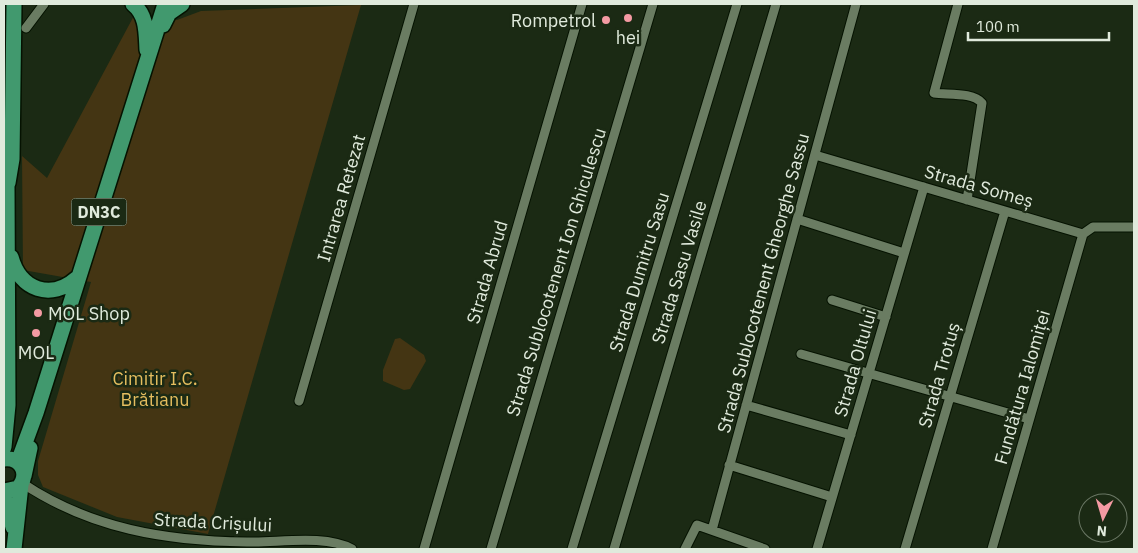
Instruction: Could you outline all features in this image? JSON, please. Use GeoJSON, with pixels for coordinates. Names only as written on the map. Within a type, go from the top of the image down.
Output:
{"type":"FeatureCollection","features":[{"type":"Feature","properties":{"kind":"main road"},"geometry":{"type":"LineString","coordinates":[[7,187],[12,159],[14,4]]}},
{"type":"Feature","properties":{"kind":"main road"},"geometry":{"type":"LineString","coordinates":[[133,4],[142,14],[145,23],[147,61]]}},
{"type":"Feature","properties":{"kind":"main road","name":"DN3C"},"geometry":{"type":"LineString","coordinates":[[146,4],[150,31],[147,61]]}},
{"type":"Feature","properties":{"kind":"main road"},"geometry":{"type":"LineString","coordinates":[[150,4],[163,4]]}},
{"type":"Feature","properties":{"kind":"main road","name":"DN3C"},"geometry":{"type":"LineString","coordinates":[[15,544],[23,481],[36,413],[147,61],[163,4]]}},
{"type":"Feature","properties":{"kind":"main road"},"geometry":{"type":"LineString","coordinates":[[147,61],[164,22],[176,7],[182,4]]}},
{"type":"Feature","properties":{"kind":"main road"},"geometry":{"type":"LineString","coordinates":[[4,170],[7,187],[8,243],[8,405],[12,460],[23,468],[23,481],[13,490],[4,490]]}},
{"type":"Feature","properties":{"kind":"main road"},"geometry":{"type":"LineString","coordinates":[[8,243],[18,276],[34,288],[54,291],[62,289],[77,278]]}},
{"type":"Feature","properties":{"kind":"main road"},"geometry":{"type":"LineString","coordinates":[[4,447],[8,405]]}},
{"type":"Feature","properties":{"kind":"main road","name":"DN3C"},"geometry":{"type":"LineString","coordinates":[[12,460],[36,413]]}},
{"type":"Feature","properties":{"kind":"main road","name":"DN3C"},"geometry":{"type":"LineString","coordinates":[[4,497],[10,514],[15,544]]}},
{"type":"Feature","properties":{"kind":"street"},"geometry":{"type":"LineString","coordinates":[[26,28],[44,4]]}},
{"type":"Feature","properties":{"kind":"street","name":"Intrarea Retezat"},"geometry":{"type":"LineString","coordinates":[[299,401],[414,4]]}},
{"type":"Feature","properties":{"kind":"street","name":"Strada Abrud"},"geometry":{"type":"LineString","coordinates":[[424,549],[582,4]]}},
{"type":"Feature","properties":{"kind":"street","name":"Strada Sublocotenent Ion Ghiculescu"},"geometry":{"type":"LineString","coordinates":[[491,549],[653,4]]}},
{"type":"Feature","properties":{"kind":"street","name":"Strada Dumitru Sasu"},"geometry":{"type":"LineString","coordinates":[[572,549],[737,4]]}},
{"type":"Feature","properties":{"kind":"street","name":"Strada Sasu Vasile"},"geometry":{"type":"LineString","coordinates":[[614,549],[776,4]]}},
{"type":"Feature","properties":{"kind":"street","name":"Strada Sublocotenent Gheorghe Sassu"},"geometry":{"type":"LineString","coordinates":[[712,530],[856,4]]}},
{"type":"Feature","properties":{"kind":"street"},"geometry":{"type":"LineString","coordinates":[[958,4],[934,94],[972,97],[982,103],[968,200]]}},
{"type":"Feature","properties":{"kind":"street","name":"Strada Someș"},"geometry":{"type":"LineString","coordinates":[[815,155],[1082,234]]}},
{"type":"Feature","properties":{"kind":"street","name":"Strada Oltului"},"geometry":{"type":"LineString","coordinates":[[817,549],[924,187]]}},
{"type":"Feature","properties":{"kind":"street","name":"Strada Trotuș"},"geometry":{"type":"LineString","coordinates":[[905,549],[1005,211]]}},
{"type":"Feature","properties":{"kind":"street"},"geometry":{"type":"LineString","coordinates":[[797,219],[904,253]]}},
{"type":"Feature","properties":{"kind":"street"},"geometry":{"type":"LineString","coordinates":[[1082,234],[1093,226],[1134,227]]}},
{"type":"Feature","properties":{"kind":"street","name":"Fundătura Ialomiței"},"geometry":{"type":"LineString","coordinates":[[992,549],[1082,234]]}},
{"type":"Feature","properties":{"kind":"street"},"geometry":{"type":"LineString","coordinates":[[832,300],[886,317]]}},
{"type":"Feature","properties":{"kind":"street"},"geometry":{"type":"LineString","coordinates":[[801,354],[1029,419]]}},
{"type":"Feature","properties":{"kind":"street"},"geometry":{"type":"LineString","coordinates":[[746,405],[851,436]]}},
{"type":"Feature","properties":{"kind":"street"},"geometry":{"type":"LineString","coordinates":[[729,465],[832,497]]}},
{"type":"Feature","properties":{"kind":"street","name":"Strada Crișului"},"geometry":{"type":"LineString","coordinates":[[23,481],[50,500],[104,523],[131,532],[246,546],[331,542],[352,549]]}},
{"type":"Feature","properties":{"kind":"street"},"geometry":{"type":"LineString","coordinates":[[685,549],[697,525],[712,530],[744,546],[765,549]]}},
{"type":"Feature","properties":{"kind":"green space","name":"Cimitir I.C. Brătianu"},"geometry":{"type":"Polygon","coordinates":[[[361,5],[208,534],[117,517],[43,487],[38,475],[38,461],[91,282],[23,270],[22,156],[47,178],[136,12],[141,19],[177,20],[201,11],[361,5]]]}},
{"type":"Feature","properties":{"kind":"green space"},"geometry":{"type":"Polygon","coordinates":[[[400,338],[424,355],[426,361],[410,389],[404,390],[383,381],[383,370],[395,339],[400,338]]]}},
{"type":"Feature","properties":{"kind":"place","name":"hei"},"geometry":{"type":"Point","coordinates":[628,18]}},
{"type":"Feature","properties":{"kind":"place","name":"Rompetrol"},"geometry":{"type":"Point","coordinates":[606,20]}},
{"type":"Feature","properties":{"kind":"place","name":"MOL Shop"},"geometry":{"type":"Point","coordinates":[38,313]}},
{"type":"Feature","properties":{"kind":"place","name":"MOL"},"geometry":{"type":"Point","coordinates":[36,333]}}]}
